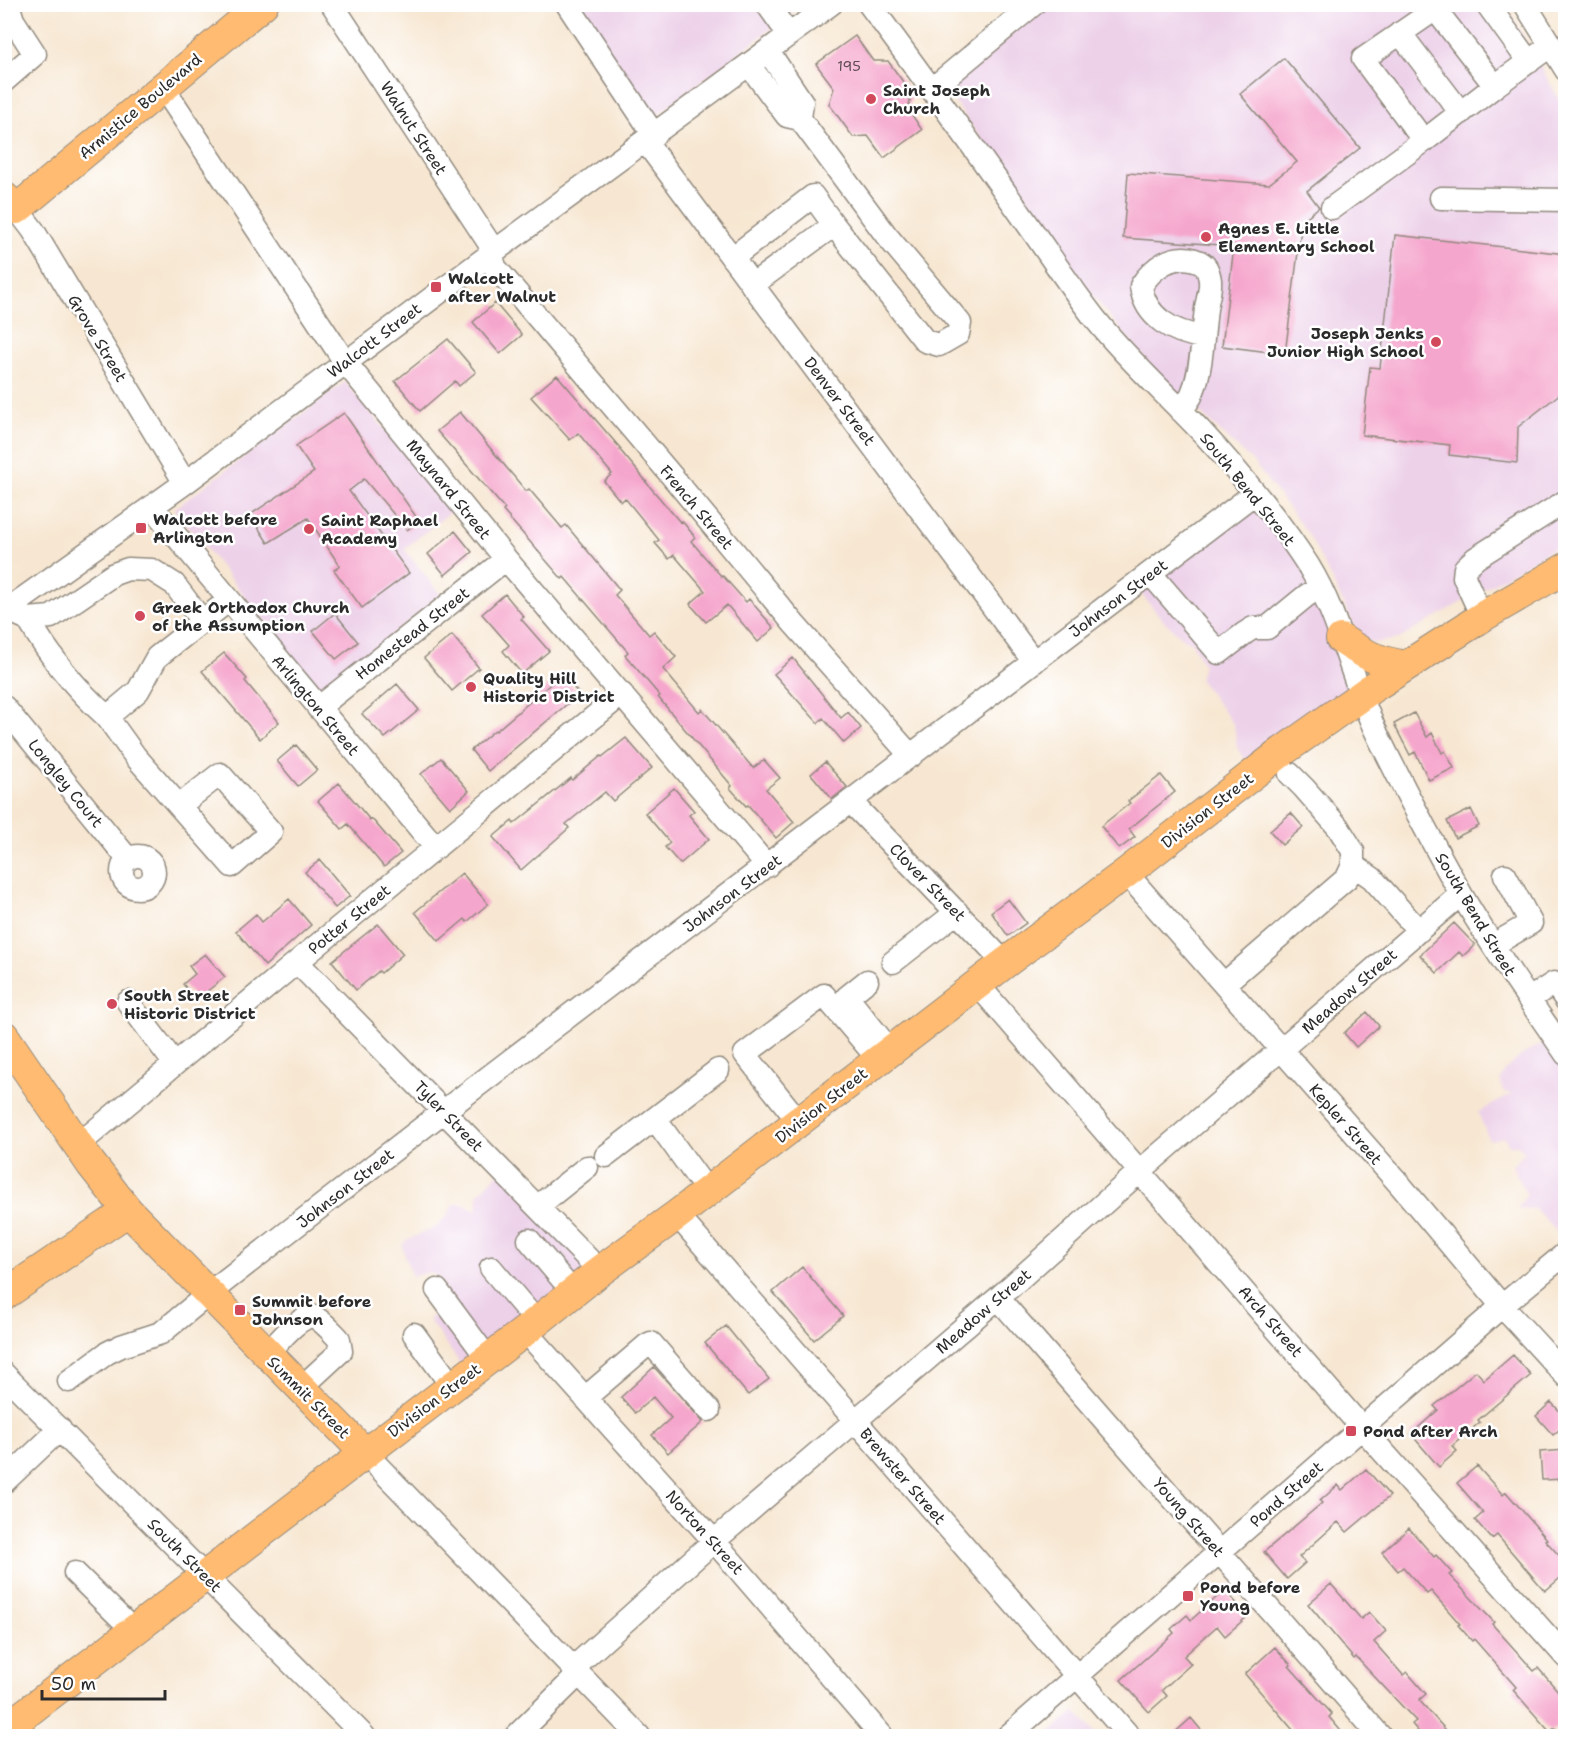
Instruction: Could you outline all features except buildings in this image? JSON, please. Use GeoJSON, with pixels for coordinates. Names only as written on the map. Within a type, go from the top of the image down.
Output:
{"type":"FeatureCollection","features":[{"type":"Feature","properties":{"kind":"main road","name":"Armistice Boulevard"},"geometry":{"type":"LineString","coordinates":[[11,203],[163,87],[263,4]]}},
{"type":"Feature","properties":{"kind":"main road","name":"Division Street"},"geometry":{"type":"LineString","coordinates":[[4,1732],[600,1271],[708,1192],[1283,752],[1406,666],[1482,617],[1566,568]]}},
{"type":"Feature","properties":{"kind":"main road"},"geometry":{"type":"LineString","coordinates":[[1341,639],[1363,654],[1382,662],[1406,666]]}},
{"type":"Feature","properties":{"kind":"main road","name":"Summit Street"},"geometry":{"type":"LineString","coordinates":[[4,1036],[78,1145],[128,1211],[365,1453]]}},
{"type":"Feature","properties":{"kind":"main road"},"geometry":{"type":"LineString","coordinates":[[4,1295],[128,1211]]}},
{"type":"Feature","properties":{"kind":"main road","name":"Division Street"},"geometry":{"type":"LineString","coordinates":[[4,1707],[33,1690],[91,1663]]}},
{"type":"Feature","properties":{"kind":"main road"},"geometry":{"type":"LineString","coordinates":[[4,1732],[9,1737]]}},
{"type":"Feature","properties":{"kind":"street"},"geometry":{"type":"LineString","coordinates":[[4,81],[35,54],[13,20],[8,4]]}},
{"type":"Feature","properties":{"kind":"street","name":"Walnut Street"},"geometry":{"type":"LineString","coordinates":[[332,4],[489,243],[492,253]]}},
{"type":"Feature","properties":{"kind":"street","name":"Denver Street"},"geometry":{"type":"LineString","coordinates":[[567,4],[649,138],[732,258],[1034,662]]}},
{"type":"Feature","properties":{"kind":"street"},"geometry":{"type":"LineString","coordinates":[[767,4],[789,35]]}},
{"type":"Feature","properties":{"kind":"street","name":"Walcott Street"},"geometry":{"type":"LineString","coordinates":[[14,614],[345,362],[831,4]]}},
{"type":"Feature","properties":{"kind":"street","name":"South Bend Street"},"geometry":{"type":"LineString","coordinates":[[869,4],[932,88],[1095,319],[1136,366],[1199,429],[1285,530],[1310,569],[1328,604],[1360,696],[1377,735],[1461,894],[1565,1053]]}},
{"type":"Feature","properties":{"kind":"street"},"geometry":{"type":"LineString","coordinates":[[932,88],[1034,4]]}},
{"type":"Feature","properties":{"kind":"street"},"geometry":{"type":"LineString","coordinates":[[1487,4],[1529,62]]}},
{"type":"Feature","properties":{"kind":"street"},"geometry":{"type":"LineString","coordinates":[[1525,4],[1566,70]]}},
{"type":"Feature","properties":{"kind":"street"},"geometry":{"type":"LineString","coordinates":[[1432,6],[1495,86]]}},
{"type":"Feature","properties":{"kind":"street"},"geometry":{"type":"LineString","coordinates":[[1363,59],[1400,33],[1432,6]]}},
{"type":"Feature","properties":{"kind":"street"},"geometry":{"type":"LineString","coordinates":[[1424,141],[1353,47],[1432,6]]}},
{"type":"Feature","properties":{"kind":"street"},"geometry":{"type":"LineString","coordinates":[[1400,33],[1461,112]]}},
{"type":"Feature","properties":{"kind":"street"},"geometry":{"type":"LineString","coordinates":[[1332,208],[1550,46]]}},
{"type":"Feature","properties":{"kind":"street"},"geometry":{"type":"LineString","coordinates":[[768,51],[802,102],[800,119]]}},
{"type":"Feature","properties":{"kind":"street"},"geometry":{"type":"LineString","coordinates":[[732,258],[813,196],[926,341],[939,345],[958,334],[960,323],[886,235],[800,119],[787,116],[749,65]]}},
{"type":"Feature","properties":{"kind":"street","name":"Maynard Street"},"geometry":{"type":"LineString","coordinates":[[163,87],[345,362],[506,559],[767,866]]}},
{"type":"Feature","properties":{"kind":"street"},"geometry":{"type":"LineString","coordinates":[[752,285],[828,218],[852,190]]}},
{"type":"Feature","properties":{"kind":"street"},"geometry":{"type":"LineString","coordinates":[[1441,198],[1566,200]]}},
{"type":"Feature","properties":{"kind":"street","name":"Grove Street"},"geometry":{"type":"LineString","coordinates":[[11,203],[33,230],[184,483]]}},
{"type":"Feature","properties":{"kind":"street","name":"French Street"},"geometry":{"type":"LineString","coordinates":[[492,253],[495,267],[794,624],[911,756]]}},
{"type":"Feature","properties":{"kind":"street"},"geometry":{"type":"LineString","coordinates":[[1180,410],[1189,400],[1196,383],[1203,337]]}},
{"type":"Feature","properties":{"kind":"street","name":"Johnson Street"},"geometry":{"type":"LineString","coordinates":[[69,1381],[107,1353],[161,1333],[444,1111],[1255,493]]}},
{"type":"Feature","properties":{"kind":"street"},"geometry":{"type":"LineString","coordinates":[[1482,617],[1464,577],[1465,568],[1476,558],[1566,501]]}},
{"type":"Feature","properties":{"kind":"street","name":"Arlington Street"},"geometry":{"type":"LineString","coordinates":[[152,507],[436,848]]}},
{"type":"Feature","properties":{"kind":"street","name":"Homestead Street"},"geometry":{"type":"LineString","coordinates":[[318,708],[506,559]]}},
{"type":"Feature","properties":{"kind":"street"},"geometry":{"type":"LineString","coordinates":[[14,614],[51,617],[114,574],[128,569],[152,570],[174,584],[202,621]]}},
{"type":"Feature","properties":{"kind":"street"},"geometry":{"type":"LineString","coordinates":[[1150,573],[1219,653],[1253,628],[1267,628],[1306,596],[1320,588]]}},
{"type":"Feature","properties":{"kind":"street"},"geometry":{"type":"LineString","coordinates":[[107,717],[138,691],[157,657],[229,600]]}},
{"type":"Feature","properties":{"kind":"street"},"geometry":{"type":"LineString","coordinates":[[14,614],[89,701],[107,717],[135,756],[179,806]]}},
{"type":"Feature","properties":{"kind":"street","name":"Potter Street"},"geometry":{"type":"LineString","coordinates":[[78,1145],[622,694]]}},
{"type":"Feature","properties":{"kind":"street","name":"Longley Court"},"geometry":{"type":"LineString","coordinates":[[4,707],[128,860]]}},
{"type":"Feature","properties":{"kind":"street"},"geometry":{"type":"LineString","coordinates":[[1224,984],[1347,878],[1353,865],[1353,851],[1338,827],[1290,774]]}},
{"type":"Feature","properties":{"kind":"street","name":"Clover Street"},"geometry":{"type":"LineString","coordinates":[[851,802],[1005,963]]}},
{"type":"Feature","properties":{"kind":"street"},"geometry":{"type":"LineString","coordinates":[[1353,865],[1372,878],[1419,931]]}},
{"type":"Feature","properties":{"kind":"street","name":"Kepler Street"},"geometry":{"type":"LineString","coordinates":[[1126,873],[1401,1186],[1502,1306],[1566,1376]]}},
{"type":"Feature","properties":{"kind":"street"},"geometry":{"type":"LineString","coordinates":[[1493,945],[1531,923],[1505,875]]}},
{"type":"Feature","properties":{"kind":"street","name":"Meadow Street"},"geometry":{"type":"LineString","coordinates":[[516,1737],[572,1681],[582,1660],[714,1541],[998,1298],[1461,894]]}},
{"type":"Feature","properties":{"kind":"street"},"geometry":{"type":"LineString","coordinates":[[893,962],[957,912]]}},
{"type":"Feature","properties":{"kind":"street","name":"Tyler Street"},"geometry":{"type":"LineString","coordinates":[[297,962],[600,1271]]}},
{"type":"Feature","properties":{"kind":"street"},"geometry":{"type":"LineString","coordinates":[[867,981],[847,997],[885,1056]]}},
{"type":"Feature","properties":{"kind":"street"},"geometry":{"type":"LineString","coordinates":[[1529,999],[1554,983],[1566,1000]]}},
{"type":"Feature","properties":{"kind":"street","name":"Arch Street"},"geometry":{"type":"LineString","coordinates":[[978,985],[1362,1428],[1566,1657]]}},
{"type":"Feature","properties":{"kind":"street"},"geometry":{"type":"LineString","coordinates":[[799,1122],[745,1054],[824,995],[885,1056]]}},
{"type":"Feature","properties":{"kind":"street"},"geometry":{"type":"LineString","coordinates":[[128,1002],[175,1064]]}},
{"type":"Feature","properties":{"kind":"street"},"geometry":{"type":"LineString","coordinates":[[537,1207],[718,1070]]}},
{"type":"Feature","properties":{"kind":"street"},"geometry":{"type":"LineString","coordinates":[[655,1119],[708,1192]]}},
{"type":"Feature","properties":{"kind":"street","name":"Brewster Street"},"geometry":{"type":"LineString","coordinates":[[677,1215],[1129,1737]]}},
{"type":"Feature","properties":{"kind":"street"},"geometry":{"type":"LineString","coordinates":[[529,1240],[573,1292]]}},
{"type":"Feature","properties":{"kind":"street","name":"Pond Street"},"geometry":{"type":"LineString","coordinates":[[1008,1737],[1502,1306],[1566,1253]]}},
{"type":"Feature","properties":{"kind":"street","name":"Norton Street"},"geometry":{"type":"LineString","coordinates":[[491,1268],[585,1398],[714,1541],[882,1737]]}},
{"type":"Feature","properties":{"kind":"street"},"geometry":{"type":"LineString","coordinates":[[437,1290],[488,1359]]}},
{"type":"Feature","properties":{"kind":"street","name":"Young Street"},"geometry":{"type":"LineString","coordinates":[[998,1298],[1380,1737]]}},
{"type":"Feature","properties":{"kind":"street"},"geometry":{"type":"LineString","coordinates":[[267,1354],[295,1324],[308,1316],[314,1317],[339,1339],[340,1351],[301,1388]]}},
{"type":"Feature","properties":{"kind":"street"},"geometry":{"type":"LineString","coordinates":[[414,1334],[452,1386]]}},
{"type":"Feature","properties":{"kind":"street"},"geometry":{"type":"LineString","coordinates":[[585,1398],[651,1343],[710,1410]]}},
{"type":"Feature","properties":{"kind":"street","name":"South Street"},"geometry":{"type":"LineString","coordinates":[[4,1374],[364,1737]]}},
{"type":"Feature","properties":{"kind":"street"},"geometry":{"type":"LineString","coordinates":[[4,1482],[60,1429]]}},
{"type":"Feature","properties":{"kind":"street","name":"Summit Street"},"geometry":{"type":"LineString","coordinates":[[365,1453],[639,1737]]}},
{"type":"Feature","properties":{"kind":"street"},"geometry":{"type":"LineString","coordinates":[[75,1572],[134,1630]]}},
{"type":"Feature","properties":{"kind":"shaded area"},"geometry":{"type":"Polygon","coordinates":[[[577,5],[802,5],[654,117],[577,5]]]}},
{"type":"Feature","properties":{"kind":"shaded area"},"geometry":{"type":"Polygon","coordinates":[[[1046,5],[1505,5],[1565,109],[1565,541],[1399,639],[1372,643],[1359,635],[1309,535],[1254,463],[1154,370],[1083,284],[945,88],[1046,5]]]}},
{"type":"Feature","properties":{"kind":"shaded area","name":"Saint Raphael Academy"},"geometry":{"type":"Polygon","coordinates":[[[345,382],[453,510],[404,549],[441,595],[322,692],[174,509],[345,382]]]}},
{"type":"Feature","properties":{"kind":"shaded area"},"geometry":{"type":"Polygon","coordinates":[[[1256,495],[1284,528],[1366,702],[1259,779],[1237,748],[1234,725],[1199,679],[1203,665],[1192,643],[1183,639],[1162,619],[1138,590],[1256,495]]]}},
{"type":"Feature","properties":{"kind":"shaded area"},"geometry":{"type":"Polygon","coordinates":[[[1552,1038],[1565,1054],[1565,1240],[1535,1209],[1517,1208],[1527,1195],[1512,1166],[1525,1152],[1518,1145],[1509,1145],[1504,1137],[1489,1140],[1478,1112],[1513,1094],[1503,1092],[1500,1080],[1506,1069],[1522,1055],[1552,1038]]]}},
{"type":"Feature","properties":{"kind":"shaded area"},"geometry":{"type":"Polygon","coordinates":[[[503,1168],[608,1272],[470,1377],[428,1319],[450,1305],[441,1281],[431,1272],[412,1276],[402,1247],[405,1241],[438,1226],[453,1204],[465,1204],[477,1212],[478,1194],[503,1168]]]}},
{"type":"Feature","properties":{"kind":"shaded area"},"geometry":{"type":"Polygon","coordinates":[[[1075,1711],[1098,1736],[1046,1736],[1075,1711]]]}},
{"type":"Feature","properties":{"kind":"place","name":"Saint Joseph Church"},"geometry":{"type":"Point","coordinates":[871,99]}},
{"type":"Feature","properties":{"kind":"place","name":"Agnes E. Little Elementary School"},"geometry":{"type":"Point","coordinates":[1206,237]}},
{"type":"Feature","properties":{"kind":"place","name":"Walcott after Walnut"},"geometry":{"type":"Point","coordinates":[436,287]}},
{"type":"Feature","properties":{"kind":"place","name":"Joseph Jenks Junior High School"},"geometry":{"type":"Point","coordinates":[1436,342]}},
{"type":"Feature","properties":{"kind":"place","name":"Walcott before Arlington"},"geometry":{"type":"Point","coordinates":[141,528]}},
{"type":"Feature","properties":{"kind":"place","name":"Saint Raphael Academy"},"geometry":{"type":"Point","coordinates":[309,529]}},
{"type":"Feature","properties":{"kind":"place","name":"Greek Orthodox Church of the Assumption"},"geometry":{"type":"Point","coordinates":[140,616]}},
{"type":"Feature","properties":{"kind":"place","name":"Quality Hill Historic District"},"geometry":{"type":"Point","coordinates":[471,687]}},
{"type":"Feature","properties":{"kind":"place","name":"South Street Historic District"},"geometry":{"type":"Point","coordinates":[112,1004]}},
{"type":"Feature","properties":{"kind":"place","name":"Summit before Johnson"},"geometry":{"type":"Point","coordinates":[240,1310]}},
{"type":"Feature","properties":{"kind":"place","name":"Pond after Arch"},"geometry":{"type":"Point","coordinates":[1351,1431]}},
{"type":"Feature","properties":{"kind":"place","name":"Pond before Young"},"geometry":{"type":"Point","coordinates":[1188,1596]}}]}
